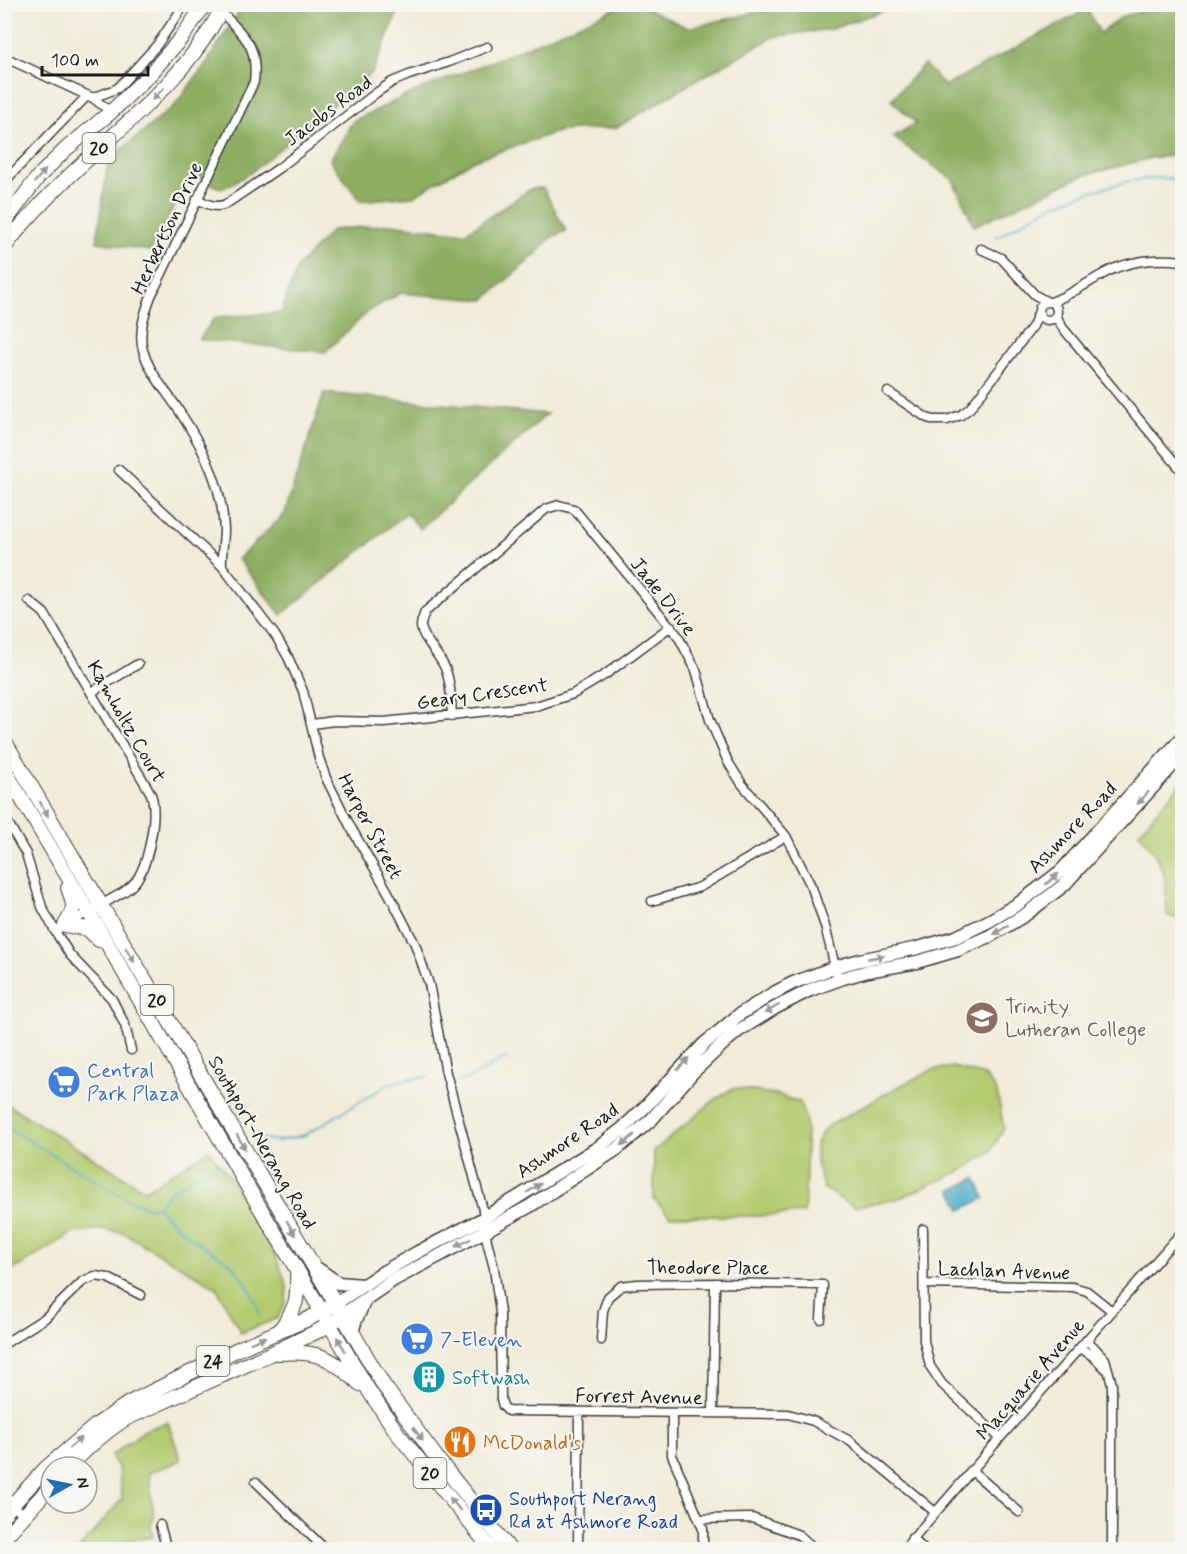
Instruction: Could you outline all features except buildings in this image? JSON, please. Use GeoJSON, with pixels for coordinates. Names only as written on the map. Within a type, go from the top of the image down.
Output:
{"type":"FeatureCollection","features":[{"type":"Feature","properties":{"kind":"main road","name":"20"},"geometry":{"type":"LineString","coordinates":[[4,223],[38,177],[151,73],[182,37],[205,4]]}},
{"type":"Feature","properties":{"kind":"main road","name":"20"},"geometry":{"type":"LineString","coordinates":[[4,248],[23,224],[63,182],[160,93],[196,50],[220,7]]}},
{"type":"Feature","properties":{"kind":"main road","name":"Ashmore Road"},"geometry":{"type":"LineString","coordinates":[[80,1455],[109,1429],[127,1418],[320,1330],[329,1324],[339,1309],[363,1285],[418,1252],[484,1218],[578,1161],[616,1134],[645,1107],[704,1044],[740,1014],[772,994],[834,967],[956,937],[1024,901],[1061,871],[1182,738]]}},
{"type":"Feature","properties":{"kind":"main road","name":"Southport-Nerang Road"},"geometry":{"type":"LineString","coordinates":[[4,740],[95,908],[213,1095],[384,1386],[416,1431],[510,1550]]}},
{"type":"Feature","properties":{"kind":"main road","name":"Ashmore Road"},"geometry":{"type":"LineString","coordinates":[[7,1505],[94,1426],[129,1403],[240,1348],[322,1311],[339,1309],[366,1299],[392,1281],[530,1206],[617,1149],[652,1119],[692,1073],[738,1031],[789,1000],[810,990],[868,971],[917,962],[958,950],[990,936],[1025,915],[1070,879],[1182,755]]}},
{"type":"Feature","properties":{"kind":"main road","name":"Southport-Nerang Road"},"geometry":{"type":"LineString","coordinates":[[4,769],[63,869],[95,908],[112,951],[371,1394],[398,1434],[492,1550]]}},
{"type":"Feature","properties":{"kind":"main road"},"geometry":{"type":"LineString","coordinates":[[60,928],[73,913],[74,905],[63,869]]}},
{"type":"Feature","properties":{"kind":"main road"},"geometry":{"type":"LineString","coordinates":[[60,928],[88,929],[104,947],[112,951]]}},
{"type":"Feature","properties":{"kind":"main road"},"geometry":{"type":"LineString","coordinates":[[313,1266],[338,1283],[363,1285]]}},
{"type":"Feature","properties":{"kind":"main road"},"geometry":{"type":"LineString","coordinates":[[279,1331],[295,1305],[297,1269]]}},
{"type":"Feature","properties":{"kind":"main road"},"geometry":{"type":"LineString","coordinates":[[352,1333],[366,1299]]}},
{"type":"Feature","properties":{"kind":"main road"},"geometry":{"type":"LineString","coordinates":[[270,1354],[296,1352],[321,1355],[345,1370],[371,1394]]}},
{"type":"Feature","properties":{"kind":"main road"},"geometry":{"type":"LineString","coordinates":[[4,1538],[39,1499]]}},
{"type":"Feature","properties":{"kind":"street"},"geometry":{"type":"LineString","coordinates":[[4,182],[90,97],[118,88],[157,45],[185,4]]}},
{"type":"Feature","properties":{"kind":"street","name":"Herbertson Drive"},"geometry":{"type":"LineString","coordinates":[[220,7],[249,43],[253,52],[254,82],[151,296],[142,331],[143,349],[150,367],[194,434],[205,455],[219,494],[224,529],[222,566]]}},
{"type":"Feature","properties":{"kind":"street","name":"Jacobs Road"},"geometry":{"type":"LineString","coordinates":[[197,199],[219,207],[226,204],[279,168],[392,82],[487,47]]}},
{"type":"Feature","properties":{"kind":"street"},"geometry":{"type":"LineString","coordinates":[[4,57],[90,97],[111,112]]}},
{"type":"Feature","properties":{"kind":"street"},"geometry":{"type":"LineString","coordinates":[[981,249],[1000,258],[1035,295],[1056,306],[1053,316]]}},
{"type":"Feature","properties":{"kind":"street"},"geometry":{"type":"LineString","coordinates":[[888,392],[921,415],[933,420],[947,420],[962,415],[974,404],[1033,326],[1042,303],[1064,298],[1106,273],[1123,266],[1155,260],[1182,261]]}},
{"type":"Feature","properties":{"kind":"street"},"geometry":{"type":"LineString","coordinates":[[1035,295],[1042,317],[1053,316]]}},
{"type":"Feature","properties":{"kind":"street"},"geometry":{"type":"LineString","coordinates":[[1033,326],[1053,316],[1064,298]]}},
{"type":"Feature","properties":{"kind":"street"},"geometry":{"type":"LineString","coordinates":[[1053,316],[1182,471]]}},
{"type":"Feature","properties":{"kind":"street","name":"Harper Street"},"geometry":{"type":"LineString","coordinates":[[119,470],[222,566],[288,657],[303,691],[326,778],[409,931],[420,957],[429,984],[446,1073],[484,1218]]}},
{"type":"Feature","properties":{"kind":"street","name":"Jade Drive"},"geometry":{"type":"LineString","coordinates":[[452,716],[450,688],[445,669],[437,653],[422,633],[420,624],[425,612],[546,509],[559,505],[574,509],[678,636],[696,670],[710,720],[728,762],[748,791],[786,836],[812,888],[825,926],[838,980]]}},
{"type":"Feature","properties":{"kind":"street","name":"Kamholtz Court"},"geometry":{"type":"LineString","coordinates":[[29,601],[44,613],[150,792],[154,805],[147,859],[138,878],[130,887],[60,928]]}},
{"type":"Feature","properties":{"kind":"street","name":"Geary Crescent"},"geometry":{"type":"LineString","coordinates":[[312,724],[334,721],[384,722],[536,706],[573,694],[606,674],[670,626]]}},
{"type":"Feature","properties":{"kind":"street"},"geometry":{"type":"LineString","coordinates":[[92,692],[138,664]]}},
{"type":"Feature","properties":{"kind":"street"},"geometry":{"type":"LineString","coordinates":[[4,816],[26,854],[42,907],[60,928],[70,955],[112,999],[125,1025],[131,1050]]}},
{"type":"Feature","properties":{"kind":"street"},"geometry":{"type":"LineString","coordinates":[[652,901],[700,887],[786,836]]}},
{"type":"Feature","properties":{"kind":"street","name":"Forrest Avenue"},"geometry":{"type":"LineString","coordinates":[[484,1218],[500,1300],[501,1399],[508,1411],[788,1414],[813,1421],[850,1441],[935,1512]]}},
{"type":"Feature","properties":{"kind":"street"},"geometry":{"type":"LineString","coordinates":[[923,1228],[924,1341],[930,1366],[942,1384],[1000,1438]]}},
{"type":"Feature","properties":{"kind":"street","name":"Macquarie Avenue"},"geometry":{"type":"LineString","coordinates":[[909,1545],[971,1470],[1182,1232]]}},
{"type":"Feature","properties":{"kind":"street"},"geometry":{"type":"LineString","coordinates":[[4,1344],[45,1318],[82,1282],[95,1276],[108,1278],[141,1295]]}},
{"type":"Feature","properties":{"kind":"street"},"geometry":{"type":"LineString","coordinates":[[713,1413],[715,1282]]}},
{"type":"Feature","properties":{"kind":"street","name":"Theodore Place"},"geometry":{"type":"LineString","coordinates":[[601,1340],[603,1311],[608,1297],[621,1287],[638,1284],[715,1282],[823,1285],[821,1319]]}},
{"type":"Feature","properties":{"kind":"street","name":"Lachlan Avenue"},"geometry":{"type":"LineString","coordinates":[[924,1284],[1073,1287],[1087,1291],[1112,1311]]}},
{"type":"Feature","properties":{"kind":"street"},"geometry":{"type":"LineString","coordinates":[[1087,1340],[1105,1359],[1113,1389],[1112,1550]]}},
{"type":"Feature","properties":{"kind":"street"},"geometry":{"type":"LineString","coordinates":[[1080,1348],[1097,1359],[1108,1372]]}},
{"type":"Feature","properties":{"kind":"street"},"geometry":{"type":"LineString","coordinates":[[578,1550],[579,1412]]}},
{"type":"Feature","properties":{"kind":"street"},"geometry":{"type":"LineString","coordinates":[[672,1413],[672,1455],[703,1529],[703,1550]]}},
{"type":"Feature","properties":{"kind":"street"},"geometry":{"type":"LineString","coordinates":[[971,1470],[1019,1512]]}},
{"type":"Feature","properties":{"kind":"street"},"geometry":{"type":"LineString","coordinates":[[256,1482],[326,1550]]}},
{"type":"Feature","properties":{"kind":"street"},"geometry":{"type":"LineString","coordinates":[[7,1505],[24,1515]]}},
{"type":"Feature","properties":{"kind":"street"},"geometry":{"type":"LineString","coordinates":[[699,1519],[752,1518],[799,1535],[816,1550]]}},
{"type":"Feature","properties":{"kind":"street"},"geometry":{"type":"LineString","coordinates":[[160,1524],[167,1550]]}},
{"type":"Feature","properties":{"kind":"street"},"geometry":{"type":"LineString","coordinates":[[909,1545],[924,1550]]}},
{"type":"Feature","properties":{"kind":"green space"},"geometry":{"type":"Polygon","coordinates":[[[626,4],[640,5],[688,28],[788,5],[899,5],[832,29],[773,37],[616,128],[560,131],[474,160],[413,196],[360,201],[330,160],[353,121],[416,91],[626,4]]]}},
{"type":"Feature","properties":{"kind":"green space"},"geometry":{"type":"Polygon","coordinates":[[[243,5],[401,5],[372,73],[249,174],[222,189],[191,174],[151,251],[97,242],[108,161],[175,105],[208,61],[243,5]]]}},
{"type":"Feature","properties":{"kind":"green space"},"geometry":{"type":"Polygon","coordinates":[[[1168,5],[1182,5],[1182,155],[1151,158],[1082,176],[974,226],[953,180],[893,137],[916,123],[891,100],[924,64],[945,86],[1087,9],[1100,33],[1123,16],[1168,5]]]}},
{"type":"Feature","properties":{"kind":"green space"},"geometry":{"type":"Polygon","coordinates":[[[532,188],[543,188],[566,231],[550,238],[535,255],[484,300],[401,293],[370,310],[325,352],[199,340],[215,317],[281,313],[298,266],[332,230],[390,224],[465,233],[532,188]]]}},
{"type":"Feature","properties":{"kind":"green space"},"geometry":{"type":"Polygon","coordinates":[[[324,393],[547,414],[420,529],[407,513],[281,615],[238,559],[284,515],[324,393]]]}},
{"type":"Feature","properties":{"kind":"green space"},"geometry":{"type":"Polygon","coordinates":[[[1182,782],[1182,919],[1167,916],[1165,877],[1155,854],[1139,832],[1182,782]]]}},
{"type":"Feature","properties":{"kind":"green space"},"geometry":{"type":"Polygon","coordinates":[[[953,1067],[985,1076],[997,1092],[1004,1129],[990,1152],[965,1169],[900,1198],[854,1207],[824,1189],[816,1163],[816,1143],[825,1128],[932,1070],[953,1067]]]}},
{"type":"Feature","properties":{"kind":"green space"},"geometry":{"type":"Polygon","coordinates":[[[733,1088],[774,1094],[800,1102],[806,1122],[804,1213],[758,1216],[670,1216],[654,1199],[654,1151],[713,1101],[733,1088]]]}},
{"type":"Feature","properties":{"kind":"green space"},"geometry":{"type":"Polygon","coordinates":[[[5,1103],[145,1190],[209,1150],[227,1173],[276,1257],[287,1286],[286,1302],[278,1318],[241,1333],[216,1287],[124,1233],[100,1229],[73,1233],[5,1275],[5,1103]]]}},
{"type":"Feature","properties":{"kind":"green space"},"geometry":{"type":"Polygon","coordinates":[[[168,1422],[181,1460],[149,1473],[154,1518],[151,1525],[153,1537],[121,1542],[122,1549],[79,1549],[122,1499],[118,1467],[111,1456],[145,1430],[168,1422]]]}},
{"type":"Feature","properties":{"kind":"water"},"geometry":{"type":"Polygon","coordinates":[[[976,1178],[985,1198],[961,1210],[951,1190],[976,1178]]]}},
{"type":"Feature","properties":{"kind":"waterway"},"geometry":{"type":"LineString","coordinates":[[997,237],[1049,207],[1082,194],[1129,181],[1160,178],[1182,179]]}},
{"type":"Feature","properties":{"kind":"waterway"},"geometry":{"type":"LineString","coordinates":[[458,1082],[506,1058]]}},
{"type":"Feature","properties":{"kind":"waterway"},"geometry":{"type":"LineString","coordinates":[[258,1138],[278,1141],[305,1135],[389,1084],[428,1077]]}},
{"type":"Feature","properties":{"kind":"waterway"},"geometry":{"type":"LineString","coordinates":[[4,1126],[132,1202],[150,1208],[157,1206],[169,1192],[217,1163]]}},
{"type":"Feature","properties":{"kind":"waterway"},"geometry":{"type":"LineString","coordinates":[[157,1206],[188,1235],[232,1265],[249,1288],[260,1314]]}},
{"type":"Feature","properties":{"kind":"place","name":"Trinity Lutheran College"},"geometry":{"type":"Point","coordinates":[982,1018]}},
{"type":"Feature","properties":{"kind":"place","name":"Central Park Plaza"},"geometry":{"type":"Point","coordinates":[64,1082]}},
{"type":"Feature","properties":{"kind":"place","name":"7-Eleven"},"geometry":{"type":"Point","coordinates":[417,1339]}},
{"type":"Feature","properties":{"kind":"place","name":"Softwash"},"geometry":{"type":"Point","coordinates":[429,1377]}},
{"type":"Feature","properties":{"kind":"place","name":"McDonald's"},"geometry":{"type":"Point","coordinates":[460,1442]}},
{"type":"Feature","properties":{"kind":"place","name":"Southport Nerang Rd at Ashmore Road"},"geometry":{"type":"Point","coordinates":[486,1510]}}]}
